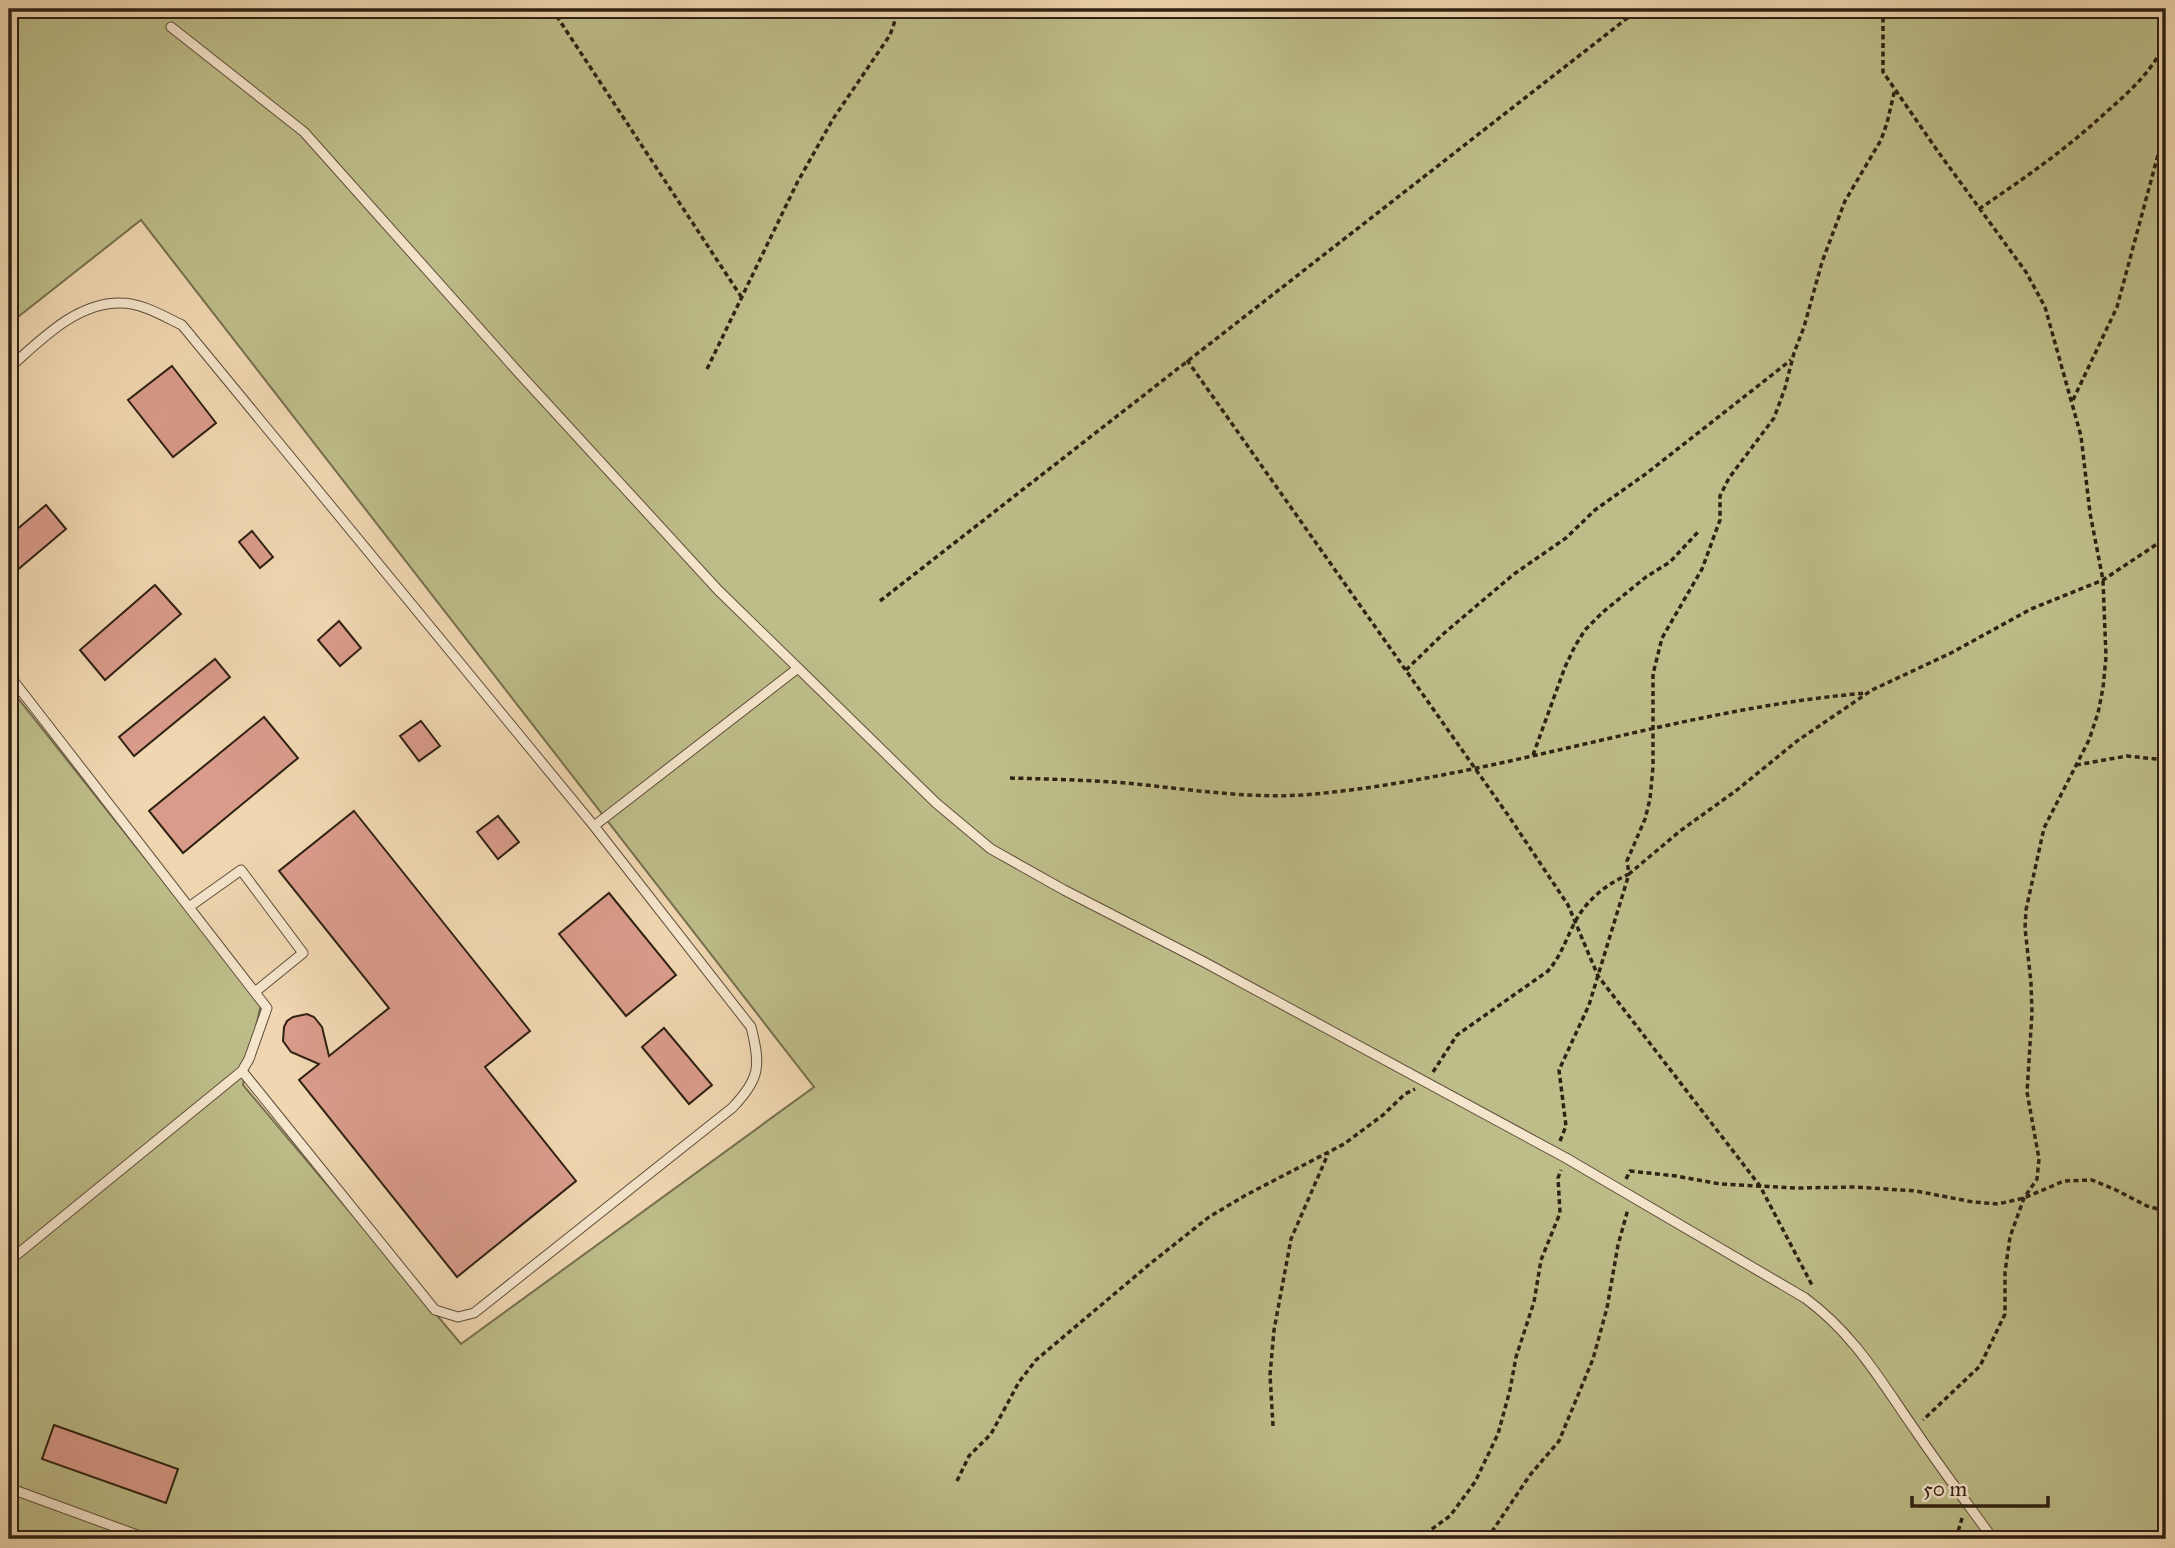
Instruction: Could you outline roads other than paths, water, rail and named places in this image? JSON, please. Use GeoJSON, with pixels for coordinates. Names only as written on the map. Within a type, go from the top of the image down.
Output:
{"type":"FeatureCollection","features":[{"type":"Feature","properties":{"kind":"lane"},"geometry":{"type":"LineString","coordinates":[[171,27],[304,132],[518,372],[718,590],[936,803],[991,849],[1566,1158],[1739,1261],[1790,1288],[1827,1315],[1847,1335],[1993,1539]]}},
{"type":"Feature","properties":{"kind":"lane"},"geometry":{"type":"LineString","coordinates":[[9,368],[54,330],[92,307],[121,303],[153,310],[182,325],[594,826],[751,1027],[756,1046],[757,1070],[749,1090],[732,1108],[474,1312],[458,1317],[435,1310],[242,1071]]}},
{"type":"Feature","properties":{"kind":"lane"},"geometry":{"type":"LineString","coordinates":[[594,826],[797,668]]}},
{"type":"Feature","properties":{"kind":"lane"},"geometry":{"type":"LineString","coordinates":[[9,674],[267,1008],[242,1071],[9,1261]]}},
{"type":"Feature","properties":{"kind":"lane"},"geometry":{"type":"LineString","coordinates":[[189,907],[241,870],[303,953],[255,992]]}},
{"type":"Feature","properties":{"kind":"lane"},"geometry":{"type":"LineString","coordinates":[[9,1488],[148,1539]]}}]}
